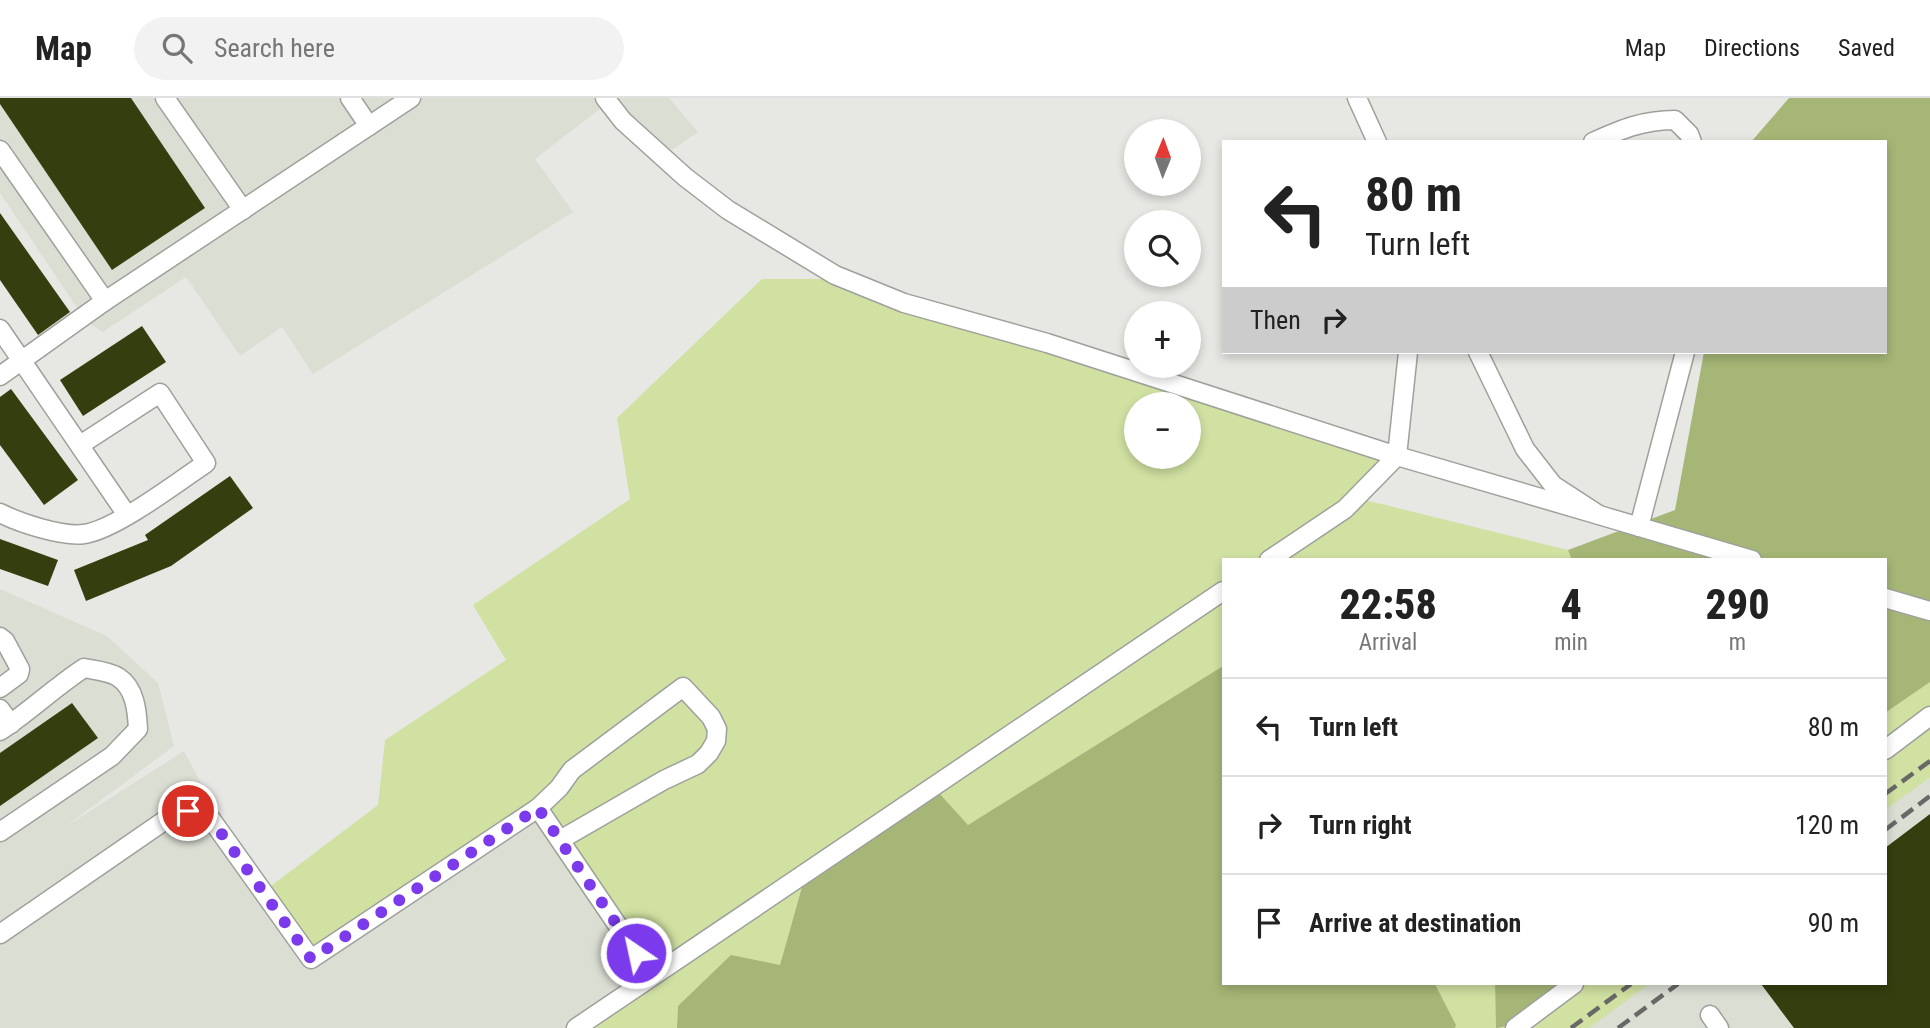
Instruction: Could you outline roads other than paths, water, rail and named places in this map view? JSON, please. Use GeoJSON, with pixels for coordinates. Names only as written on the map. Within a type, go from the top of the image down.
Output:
{"type":"FeatureCollection","features":[{"type":"Feature","properties":{"kind":"lane"},"geometry":{"type":"LineString","coordinates":[[166,98],[243,210]]}},
{"type":"Feature","properties":{"kind":"lane"},"geometry":{"type":"LineString","coordinates":[[350,98],[369,126]]}},
{"type":"Feature","properties":{"kind":"lane"},"geometry":{"type":"LineString","coordinates":[[0,376],[106,301],[411,98]]}},
{"type":"Feature","properties":{"kind":"lane"},"geometry":{"type":"LineString","coordinates":[[605,98],[623,121],[685,177],[728,210],[835,275],[904,303],[1047,343],[1397,456],[1745,558]]}},
{"type":"Feature","properties":{"kind":"lane"},"geometry":{"type":"LineString","coordinates":[[1357,98],[1376,140]]}},
{"type":"Feature","properties":{"kind":"lane"},"geometry":{"type":"LineString","coordinates":[[1597,140],[1629,125],[1675,120],[1691,140]]}},
{"type":"Feature","properties":{"kind":"lane"},"geometry":{"type":"LineString","coordinates":[[0,150],[106,301]]}},
{"type":"Feature","properties":{"kind":"lane"},"geometry":{"type":"LineString","coordinates":[[0,329],[127,515]]}},
{"type":"Feature","properties":{"kind":"lane"},"geometry":{"type":"LineString","coordinates":[[1272,558],[1345,509],[1397,456],[1408,354]]}},
{"type":"Feature","properties":{"kind":"lane"},"geometry":{"type":"LineString","coordinates":[[1479,354],[1525,449],[1553,485],[1600,515]]}},
{"type":"Feature","properties":{"kind":"lane"},"geometry":{"type":"LineString","coordinates":[[1639,527],[1684,354]]}},
{"type":"Feature","properties":{"kind":"lane"},"geometry":{"type":"LineString","coordinates":[[0,513],[61,534],[85,534],[106,527],[127,515],[206,463],[160,393],[79,445]]}},
{"type":"Feature","properties":{"kind":"lane"},"geometry":{"type":"LineString","coordinates":[[576,1028],[1222,592]]}},
{"type":"Feature","properties":{"kind":"lane"},"geometry":{"type":"LineString","coordinates":[[1887,599],[1930,611]]}},
{"type":"Feature","properties":{"kind":"lane"},"geometry":{"type":"LineString","coordinates":[[0,637],[5,641],[20,669],[19,674],[0,688]]}},
{"type":"Feature","properties":{"kind":"lane"},"geometry":{"type":"LineString","coordinates":[[0,709],[6,728],[84,668],[117,676],[130,688],[137,709],[138,729],[112,756],[0,832]]}},
{"type":"Feature","properties":{"kind":"lane"},"geometry":{"type":"LineString","coordinates":[[0,934],[174,814],[188,811],[211,819],[311,959],[538,808],[559,788],[572,770],[682,687],[718,729],[716,741],[709,753],[698,764],[664,780],[560,840]]}},
{"type":"Feature","properties":{"kind":"lane"},"geometry":{"type":"LineString","coordinates":[[1887,748],[1930,716]]}},
{"type":"Feature","properties":{"kind":"lane"},"geometry":{"type":"LineString","coordinates":[[538,808],[652,976]]}},
{"type":"Feature","properties":{"kind":"lane"},"geometry":{"type":"LineString","coordinates":[[1515,1028],[1573,985]]}},
{"type":"Feature","properties":{"kind":"railway"},"geometry":{"type":"LineString","coordinates":[[1887,793],[1930,761]]}},
{"type":"Feature","properties":{"kind":"railway"},"geometry":{"type":"LineString","coordinates":[[1887,828],[1930,796]]}},
{"type":"Feature","properties":{"kind":"railway"},"geometry":{"type":"LineString","coordinates":[[1571,1028],[1630,985]]}},
{"type":"Feature","properties":{"kind":"railway"},"geometry":{"type":"LineString","coordinates":[[1618,1028],[1677,985]]}}]}
